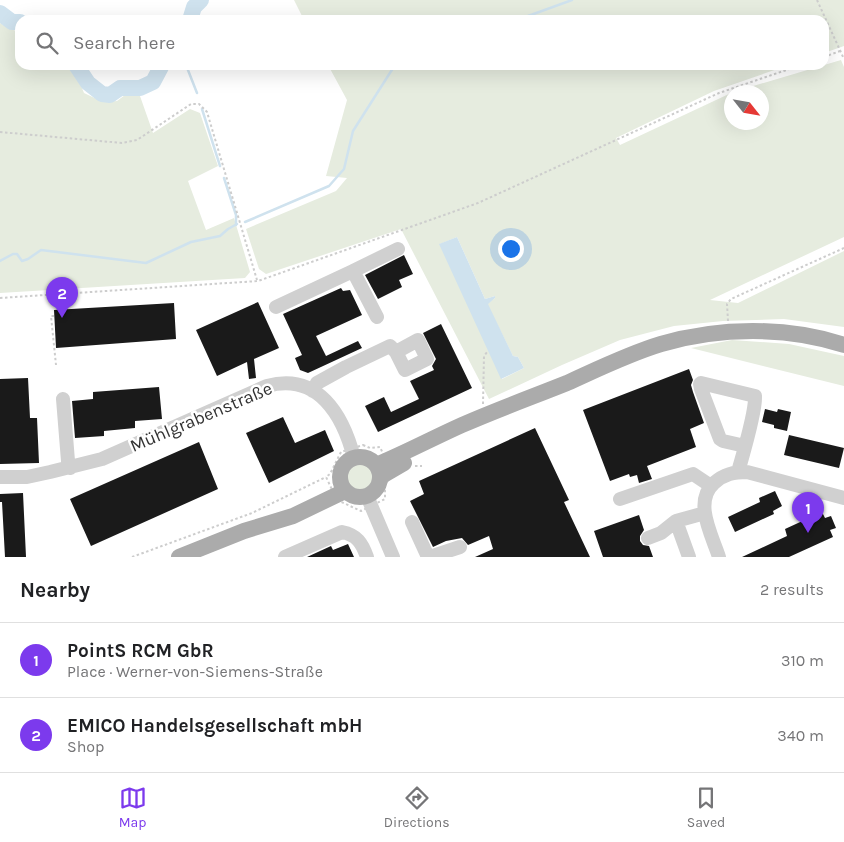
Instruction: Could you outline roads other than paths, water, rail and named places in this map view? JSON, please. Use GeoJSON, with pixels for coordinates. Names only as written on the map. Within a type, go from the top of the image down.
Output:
{"type":"FeatureCollection","features":[{"type":"Feature","properties":{"kind":"main road"},"geometry":{"type":"LineString","coordinates":[[383,468],[616,360],[653,347],[707,334],[746,332],[808,336],[844,345]]}},
{"type":"Feature","properties":{"kind":"main road"},"geometry":{"type":"LineString","coordinates":[[335,486],[355,497],[370,501],[377,488],[383,468],[482,416],[566,383]]}},
{"type":"Feature","properties":{"kind":"main road"},"geometry":{"type":"LineString","coordinates":[[179,557],[244,531],[287,506],[335,486],[344,464],[353,453],[383,468]]}},
{"type":"Feature","properties":{"kind":"street"},"geometry":{"type":"LineString","coordinates":[[276,307],[398,249]]}},
{"type":"Feature","properties":{"kind":"street"},"geometry":{"type":"LineString","coordinates":[[353,271],[377,317]]}},
{"type":"Feature","properties":{"kind":"street"},"geometry":{"type":"LineString","coordinates":[[313,390],[317,384],[354,362],[390,346],[396,352]]}},
{"type":"Feature","properties":{"kind":"street","name":"Mühlgrabenstraße"},"geometry":{"type":"LineString","coordinates":[[0,478],[27,476],[70,468],[110,456],[267,386],[284,382],[301,385],[313,390],[328,402],[335,412],[353,453]]}},
{"type":"Feature","properties":{"kind":"street"},"geometry":{"type":"LineString","coordinates":[[738,472],[745,446],[755,398],[754,396],[701,383],[701,389],[720,439],[723,442],[745,446]]}},
{"type":"Feature","properties":{"kind":"street"},"geometry":{"type":"LineString","coordinates":[[63,399],[70,468]]}},
{"type":"Feature","properties":{"kind":"street"},"geometry":{"type":"LineString","coordinates":[[719,557],[705,513],[706,493],[723,476],[747,472],[844,498]]}},
{"type":"Feature","properties":{"kind":"street"},"geometry":{"type":"LineString","coordinates":[[620,500],[692,474],[711,486]]}},
{"type":"Feature","properties":{"kind":"street"},"geometry":{"type":"LineString","coordinates":[[370,501],[393,557]]}},
{"type":"Feature","properties":{"kind":"street"},"geometry":{"type":"LineString","coordinates":[[648,538],[661,533],[676,521],[705,513]]}},
{"type":"Feature","properties":{"kind":"street"},"geometry":{"type":"LineString","coordinates":[[676,521],[689,557]]}},
{"type":"Feature","properties":{"kind":"street"},"geometry":{"type":"LineString","coordinates":[[412,522],[429,557],[460,548]]}},
{"type":"Feature","properties":{"kind":"street"},"geometry":{"type":"LineString","coordinates":[[285,557],[342,532],[357,538],[362,544],[367,557]]}},
{"type":"Feature","properties":{"kind":"water"},"geometry":{"type":"Polygon","coordinates":[[[457,237],[485,299],[495,296],[488,304],[513,356],[518,357],[524,368],[501,379],[439,244],[457,237]]]}},
{"type":"Feature","properties":{"kind":"waterway"},"geometry":{"type":"LineString","coordinates":[[192,15],[194,7],[201,0]]}},
{"type":"Feature","properties":{"kind":"waterway"},"geometry":{"type":"LineString","coordinates":[[531,15],[572,0]]}},
{"type":"Feature","properties":{"kind":"waterway"},"geometry":{"type":"LineString","coordinates":[[0,13],[12,22],[15,22]]}},
{"type":"Feature","properties":{"kind":"waterway"},"geometry":{"type":"LineString","coordinates":[[79,70],[88,83],[102,94],[110,95],[120,88],[140,88],[153,82],[159,70]]}},
{"type":"Feature","properties":{"kind":"waterway"},"geometry":{"type":"LineString","coordinates":[[188,70],[197,93]]}},
{"type":"Feature","properties":{"kind":"waterway"},"geometry":{"type":"LineString","coordinates":[[245,222],[329,186],[344,169],[353,131],[392,70]]}},
{"type":"Feature","properties":{"kind":"waterway"},"geometry":{"type":"LineString","coordinates":[[202,109],[220,166]]}},
{"type":"Feature","properties":{"kind":"waterway"},"geometry":{"type":"LineString","coordinates":[[224,178],[236,215],[236,225]]}},
{"type":"Feature","properties":{"kind":"waterway"},"geometry":{"type":"LineString","coordinates":[[0,261],[13,254],[17,254],[22,261],[41,250],[146,263],[191,242],[220,236],[237,224]]}},
{"type":"Feature","properties":{"kind":"place","name":"EMICO Handelsgesellschaft mbH"},"geometry":{"type":"Point","coordinates":[62,318]}},
{"type":"Feature","properties":{"kind":"place","name":"PointS RCM GbR"},"geometry":{"type":"Point","coordinates":[808,533]}}]}
